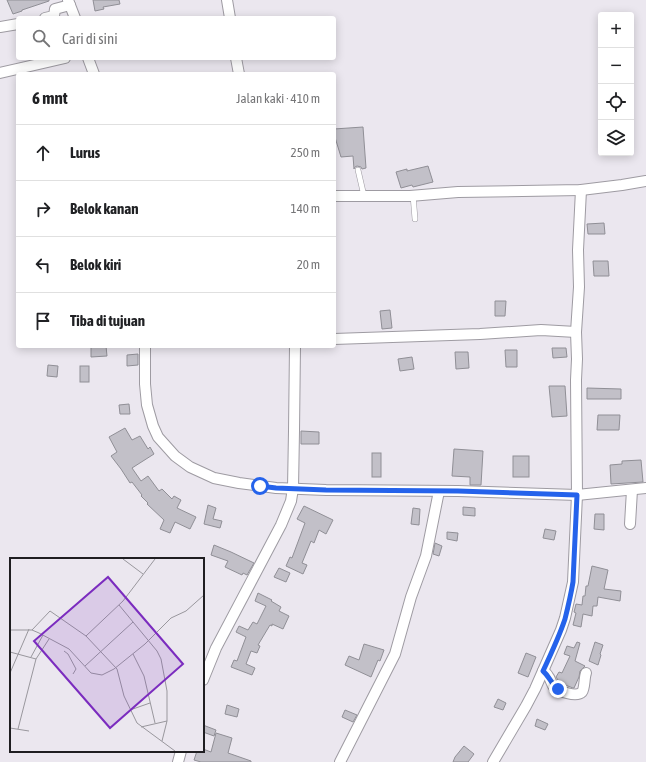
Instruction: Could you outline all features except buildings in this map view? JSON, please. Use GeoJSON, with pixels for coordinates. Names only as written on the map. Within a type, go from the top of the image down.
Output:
{"type":"FeatureCollection","features":[{"type":"Feature","properties":{"kind":"street"},"geometry":{"type":"LineString","coordinates":[[227,0],[230,16]]}},
{"type":"Feature","properties":{"kind":"street"},"geometry":{"type":"LineString","coordinates":[[54,16],[55,9],[69,2],[74,16]]}},
{"type":"Feature","properties":{"kind":"street"},"geometry":{"type":"LineString","coordinates":[[0,27],[16,24]]}},
{"type":"Feature","properties":{"kind":"street"},"geometry":{"type":"LineString","coordinates":[[0,73],[56,60]]}},
{"type":"Feature","properties":{"kind":"street"},"geometry":{"type":"LineString","coordinates":[[89,60],[93,72]]}},
{"type":"Feature","properties":{"kind":"street"},"geometry":{"type":"LineString","coordinates":[[236,60],[239,72]]}},
{"type":"Feature","properties":{"kind":"street"},"geometry":{"type":"LineString","coordinates":[[336,196],[582,190],[646,181]]}},
{"type":"Feature","properties":{"kind":"street"},"geometry":{"type":"LineString","coordinates":[[494,762],[526,706],[561,630],[573,582],[577,495],[576,332],[579,287],[578,250],[582,190]]}},
{"type":"Feature","properties":{"kind":"street"},"geometry":{"type":"LineString","coordinates":[[336,338],[473,334],[541,330],[576,332]]}},
{"type":"Feature","properties":{"kind":"street"},"geometry":{"type":"LineString","coordinates":[[145,348],[145,384],[147,405],[153,426],[158,436],[175,456],[190,468],[214,478],[276,488],[326,490],[439,491],[577,495],[646,488]]}},
{"type":"Feature","properties":{"kind":"street"},"geometry":{"type":"LineString","coordinates":[[204,677],[209,662],[281,525],[291,501],[295,348]]}},
{"type":"Feature","properties":{"kind":"street"},"geometry":{"type":"LineString","coordinates":[[630,524],[632,490]]}},
{"type":"Feature","properties":{"kind":"street"},"geometry":{"type":"LineString","coordinates":[[340,762],[395,654],[426,556],[439,491]]}},
{"type":"Feature","properties":{"kind":"street"},"geometry":{"type":"LineString","coordinates":[[543,671],[549,676],[555,687],[571,694],[579,694],[582,692],[586,673]]}},
{"type":"Feature","properties":{"kind":"street"},"geometry":{"type":"LineString","coordinates":[[178,762],[181,752]]}},
{"type":"Feature","properties":{"kind":"lane"},"geometry":{"type":"LineString","coordinates":[[358,170],[364,196]]}},
{"type":"Feature","properties":{"kind":"lane"},"geometry":{"type":"LineString","coordinates":[[413,195],[416,219]]}},
{"type":"Feature","properties":{"kind":"route"},"geometry":{"type":"LineString","coordinates":[[260,486],[326,490],[458,491],[577,495],[573,582],[561,630],[543,671],[549,676],[553,685],[558,689]]}}]}
